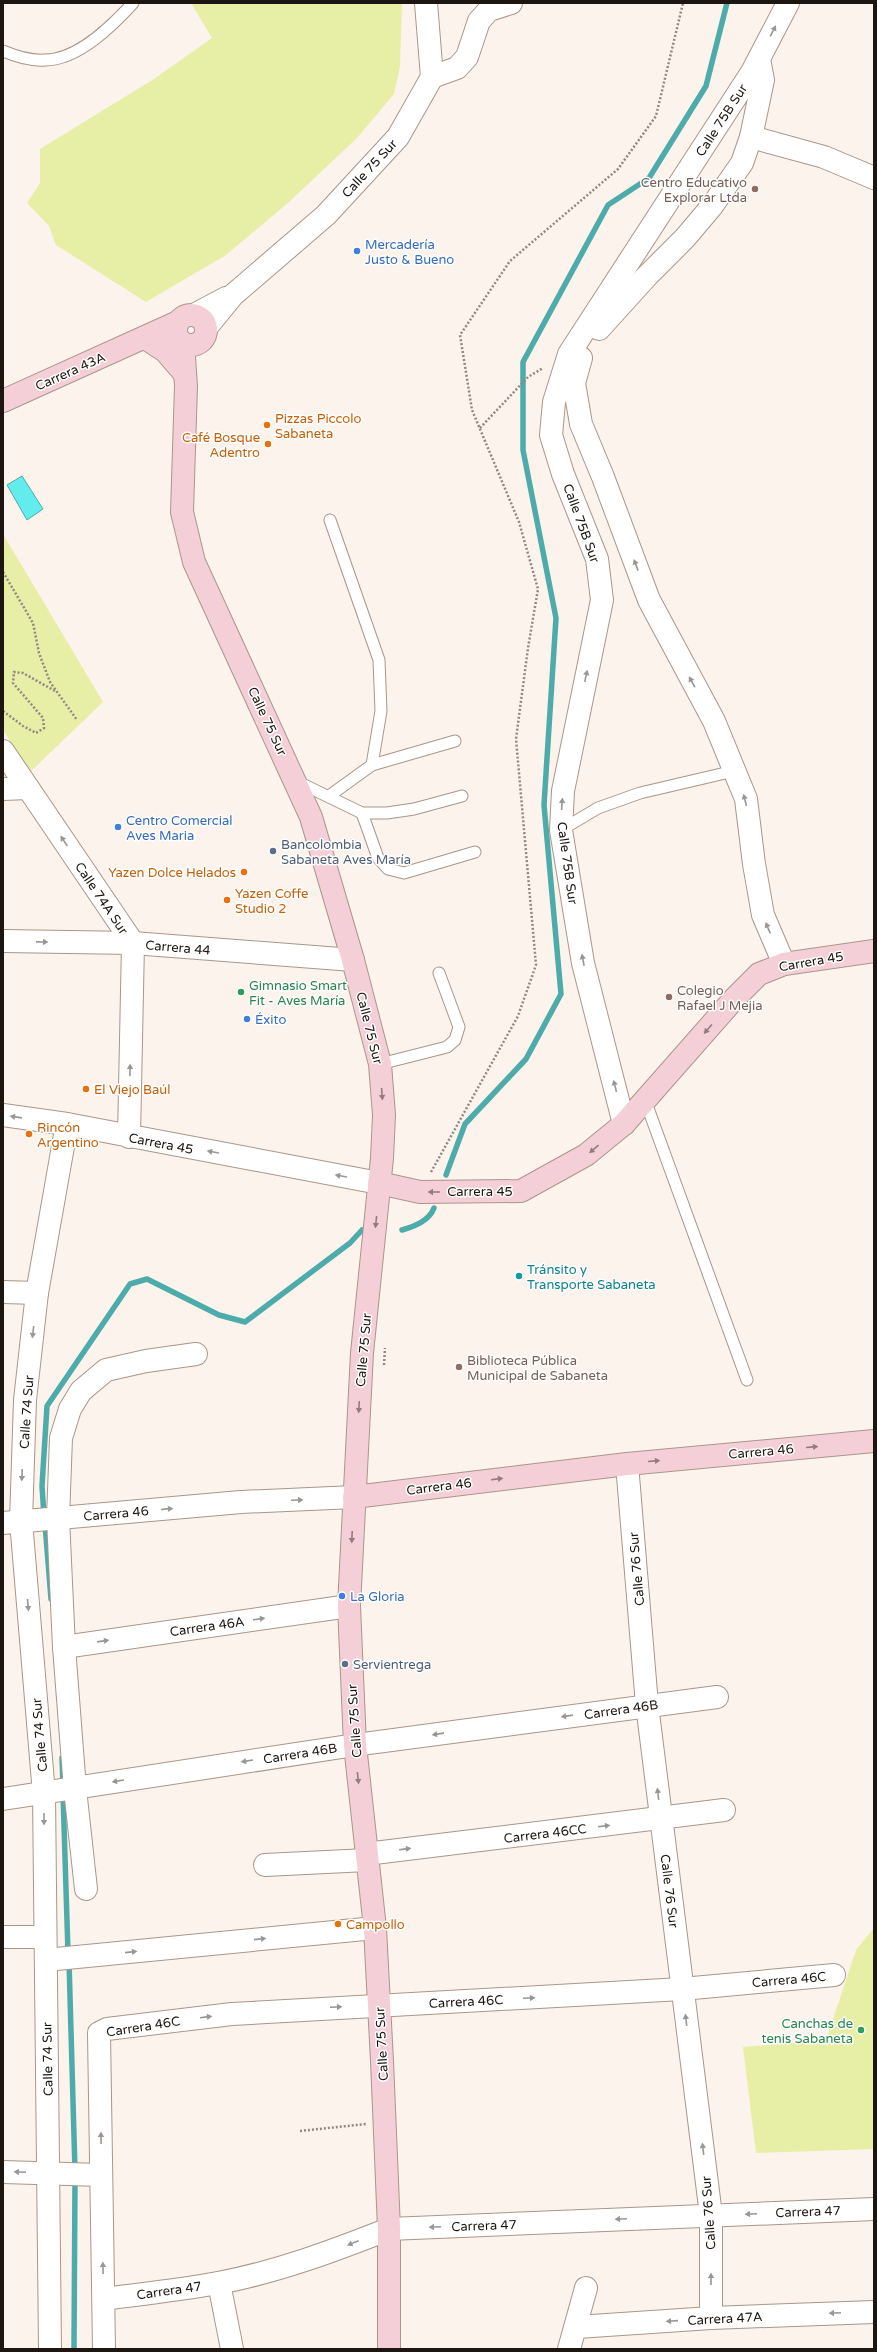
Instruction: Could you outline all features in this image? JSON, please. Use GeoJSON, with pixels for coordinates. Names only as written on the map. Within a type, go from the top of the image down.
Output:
{"type":"FeatureCollection","features":[{"type":"Feature","properties":{"kind":"street"},"geometry":{"type":"LineString","coordinates":[[426,3],[432,77],[457,68],[467,57],[479,21],[489,10],[511,3]]}},
{"type":"Feature","properties":{"kind":"street","name":"Calle 75B Sur"},"geometry":{"type":"LineString","coordinates":[[624,1124],[583,963],[560,830],[563,791],[602,600],[597,559],[563,474],[551,436],[554,402],[569,354],[759,59],[788,3]]}},
{"type":"Feature","properties":{"kind":"street"},"geometry":{"type":"LineString","coordinates":[[759,59],[763,80],[751,137],[742,163],[712,206],[685,238],[610,315],[584,347],[574,383],[581,424],[606,484],[649,600],[714,721],[746,799],[754,864],[763,915],[784,964]]}},
{"type":"Feature","properties":{"kind":"street","name":"Calle 75 Sur"},"geometry":{"type":"LineString","coordinates":[[389,2349],[389,2229],[375,1928],[355,1745],[349,1606],[362,1353],[379,1183],[384,1115],[380,1064],[354,960],[311,817],[296,781],[194,562],[182,512],[186,380],[190,331],[326,215],[393,143],[413,113],[432,77]]}},
{"type":"Feature","properties":{"kind":"street"},"geometry":{"type":"LineString","coordinates":[[751,137],[824,157],[874,178]]}},
{"type":"Feature","properties":{"kind":"street","name":"Carrera 43A"},"geometry":{"type":"LineString","coordinates":[[3,401],[143,340],[190,331]]}},
{"type":"Feature","properties":{"kind":"street"},"geometry":{"type":"LineString","coordinates":[[143,340],[165,351],[186,380]]}},
{"type":"Feature","properties":{"kind":"street","name":"Calle 74A Sur"},"geometry":{"type":"LineString","coordinates":[[3,751],[133,943],[129,1137]]}},
{"type":"Feature","properties":{"kind":"street"},"geometry":{"type":"LineString","coordinates":[[3,789],[28,788]]}},
{"type":"Feature","properties":{"kind":"street","name":"Carrera 44"},"geometry":{"type":"LineString","coordinates":[[3,941],[133,943],[354,960]]}},
{"type":"Feature","properties":{"kind":"street","name":"Carrera 45"},"geometry":{"type":"LineString","coordinates":[[3,1116],[66,1124],[420,1192],[521,1191],[586,1155],[624,1124],[734,999],[759,974],[784,964],[874,951]]}},
{"type":"Feature","properties":{"kind":"street","name":"Calle 74 Sur"},"geometry":{"type":"LineString","coordinates":[[50,2349],[56,2173],[53,1959],[45,1937],[46,1793],[33,1520],[25,1400],[37,1293],[66,1124]]}},
{"type":"Feature","properties":{"kind":"street"},"geometry":{"type":"LineString","coordinates":[[3,1292],[37,1293]]}},
{"type":"Feature","properties":{"kind":"street","name":"Calle 74 Sur"},"geometry":{"type":"LineString","coordinates":[[86,1889],[72,1789],[64,1647],[33,1520],[70,1409],[81,1391],[106,1370],[146,1360],[196,1354]]}},
{"type":"Feature","properties":{"kind":"street","name":"Carrera 46"},"geometry":{"type":"LineString","coordinates":[[33,1520],[241,1502],[354,1497],[627,1464],[874,1441]]}},
{"type":"Feature","properties":{"kind":"street","name":"Calle 76 Sur"},"geometry":{"type":"LineString","coordinates":[[627,1464],[647,1705],[711,2215],[711,2318]]}},
{"type":"Feature","properties":{"kind":"street","name":"Carrera 46A"},"geometry":{"type":"LineString","coordinates":[[64,1647],[349,1606]]}},
{"type":"Feature","properties":{"kind":"street","name":"Carrera 46B"},"geometry":{"type":"LineString","coordinates":[[3,1799],[355,1745],[647,1705],[717,1697]]}},
{"type":"Feature","properties":{"kind":"street","name":"Carrera 46CC"},"geometry":{"type":"LineString","coordinates":[[265,1865],[367,1857],[724,1810]]}},
{"type":"Feature","properties":{"kind":"street"},"geometry":{"type":"LineString","coordinates":[[53,1959],[375,1928]]}},
{"type":"Feature","properties":{"kind":"street"},"geometry":{"type":"LineString","coordinates":[[3,1937],[45,1937]]}},
{"type":"Feature","properties":{"kind":"street","name":"Carrera 46C"},"geometry":{"type":"LineString","coordinates":[[96,2174],[99,2034],[107,2029],[232,2014],[682,1989],[834,1975]]}},
{"type":"Feature","properties":{"kind":"street"},"geometry":{"type":"LineString","coordinates":[[3,2172],[96,2174],[104,2299],[104,2349]]}},
{"type":"Feature","properties":{"kind":"street","name":"Carrera 47"},"geometry":{"type":"LineString","coordinates":[[104,2299],[218,2283],[276,2269],[333,2251],[389,2229],[874,2209]]}},
{"type":"Feature","properties":{"kind":"street"},"geometry":{"type":"LineString","coordinates":[[218,2283],[232,2349]]}},
{"type":"Feature","properties":{"kind":"street"},"geometry":{"type":"LineString","coordinates":[[569,2349],[586,2288]]}},
{"type":"Feature","properties":{"kind":"street","name":"Carrera 47A"},"geometry":{"type":"LineString","coordinates":[[576,2327],[711,2318],[874,2312]]}},
{"type":"Feature","properties":{"kind":"lane"},"geometry":{"type":"LineString","coordinates":[[3,51],[45,60],[64,56],[101,33],[133,3]]}},
{"type":"Feature","properties":{"kind":"lane"},"geometry":{"type":"LineString","coordinates":[[330,520],[379,660],[381,711],[372,765]]}},
{"type":"Feature","properties":{"kind":"lane"},"geometry":{"type":"LineString","coordinates":[[329,796],[372,765],[455,741]]}},
{"type":"Feature","properties":{"kind":"lane"},"geometry":{"type":"LineString","coordinates":[[560,830],[598,808],[640,793],[734,771]]}},
{"type":"Feature","properties":{"kind":"lane"},"geometry":{"type":"LineString","coordinates":[[296,781],[362,813],[387,813],[414,809],[462,796]]}},
{"type":"Feature","properties":{"kind":"lane"},"geometry":{"type":"LineString","coordinates":[[362,813],[378,858],[388,869],[404,873],[475,852]]}},
{"type":"Feature","properties":{"kind":"lane"},"geometry":{"type":"LineString","coordinates":[[380,1064],[447,1047],[455,1040],[459,1027],[439,974]]}},
{"type":"Feature","properties":{"kind":"lane"},"geometry":{"type":"LineString","coordinates":[[645,1100],[747,1380]]}},
{"type":"Feature","properties":{"kind":"path"},"geometry":{"type":"LineString","coordinates":[[420,1192],[518,1016],[536,965],[516,739],[538,589],[519,522],[472,410],[460,335],[510,261],[618,169],[656,116],[683,3]]}},
{"type":"Feature","properties":{"kind":"path"},"geometry":{"type":"LineString","coordinates":[[480,428],[528,377]]}},
{"type":"Feature","properties":{"kind":"path"},"geometry":{"type":"LineString","coordinates":[[3,572],[33,623],[39,653],[57,693],[77,720]]}},
{"type":"Feature","properties":{"kind":"path"},"geometry":{"type":"LineString","coordinates":[[3,711],[23,726],[36,733],[44,728],[43,718],[13,683],[14,672],[23,673],[57,693]]}},
{"type":"Feature","properties":{"kind":"path"},"geometry":{"type":"LineString","coordinates":[[383,1370],[385,1347]]}},
{"type":"Feature","properties":{"kind":"path"},"geometry":{"type":"LineString","coordinates":[[300,2131],[384,2122]]}},
{"type":"Feature","properties":{"kind":"green space"},"geometry":{"type":"Polygon","coordinates":[[[191,3],[402,3],[400,67],[394,94],[357,138],[289,202],[226,255],[146,302],[56,245],[49,226],[27,203],[40,183],[40,149],[154,79],[212,38],[191,3]]]}},
{"type":"Feature","properties":{"kind":"green space"},"geometry":{"type":"Polygon","coordinates":[[[3,534],[103,702],[30,772],[3,730],[3,534]]]}},
{"type":"Feature","properties":{"kind":"green space"},"geometry":{"type":"Polygon","coordinates":[[[874,1928],[874,2149],[756,2153],[743,2047],[826,2040],[856,1950],[874,1928]]]}},
{"type":"Feature","properties":{"kind":"water"},"geometry":{"type":"Polygon","coordinates":[[[22,476],[43,509],[27,520],[7,485],[22,476]]]}},
{"type":"Feature","properties":{"kind":"waterway"},"geometry":{"type":"LineString","coordinates":[[446,1175],[465,1124],[526,1059],[561,994],[544,805],[556,618],[523,450],[523,362],[608,205],[649,178],[706,86],[727,3]]}},
{"type":"Feature","properties":{"kind":"waterway"},"geometry":{"type":"LineString","coordinates":[[402,1230],[417,1225],[425,1220],[432,1213],[434,1208]]}},
{"type":"Feature","properties":{"kind":"waterway"},"geometry":{"type":"LineString","coordinates":[[44,1516],[42,1486],[47,1406],[130,1284],[147,1279],[219,1315],[245,1322],[350,1243],[362,1230]]}},
{"type":"Feature","properties":{"kind":"waterway"},"geometry":{"type":"LineString","coordinates":[[45,1524],[51,1599]]}},
{"type":"Feature","properties":{"kind":"waterway"},"geometry":{"type":"LineString","coordinates":[[62,1758],[63,1785]]}},
{"type":"Feature","properties":{"kind":"waterway"},"geometry":{"type":"LineString","coordinates":[[63,1793],[68,1953]]}},
{"type":"Feature","properties":{"kind":"waterway"},"geometry":{"type":"LineString","coordinates":[[69,1961],[75,2171]]}},
{"type":"Feature","properties":{"kind":"waterway"},"geometry":{"type":"LineString","coordinates":[[74,2349],[75,2179]]}},
{"type":"Feature","properties":{"kind":"place","name":"Centro Educativo Explorar Ltda"},"geometry":{"type":"Point","coordinates":[755,189]}},
{"type":"Feature","properties":{"kind":"place","name":"Mercadería Justo & Bueno"},"geometry":{"type":"Point","coordinates":[357,251]}},
{"type":"Feature","properties":{"kind":"place","name":"Pizzas Piccolo Sabaneta"},"geometry":{"type":"Point","coordinates":[267,425]}},
{"type":"Feature","properties":{"kind":"place","name":"Café Bosque Adentro"},"geometry":{"type":"Point","coordinates":[268,444]}},
{"type":"Feature","properties":{"kind":"place","name":"Centro Comercial Aves Maria"},"geometry":{"type":"Point","coordinates":[118,827]}},
{"type":"Feature","properties":{"kind":"place","name":"Bancolombia Sabaneta Aves María"},"geometry":{"type":"Point","coordinates":[273,851]}},
{"type":"Feature","properties":{"kind":"place","name":"Yazen Dolce Helados"},"geometry":{"type":"Point","coordinates":[244,872]}},
{"type":"Feature","properties":{"kind":"place","name":"Yazen Coffe Studio 2"},"geometry":{"type":"Point","coordinates":[227,900]}},
{"type":"Feature","properties":{"kind":"place","name":"Gimnasio Smart Fit - Aves María"},"geometry":{"type":"Point","coordinates":[241,992]}},
{"type":"Feature","properties":{"kind":"place","name":"Colegio Rafael J Mejia"},"geometry":{"type":"Point","coordinates":[669,997]}},
{"type":"Feature","properties":{"kind":"place","name":"Éxito"},"geometry":{"type":"Point","coordinates":[247,1019]}},
{"type":"Feature","properties":{"kind":"place","name":"El Viejo Baúl"},"geometry":{"type":"Point","coordinates":[86,1089]}},
{"type":"Feature","properties":{"kind":"place","name":"Rincón Argentino"},"geometry":{"type":"Point","coordinates":[29,1134]}},
{"type":"Feature","properties":{"kind":"place","name":"Tránsito y Transporte Sabaneta"},"geometry":{"type":"Point","coordinates":[519,1276]}},
{"type":"Feature","properties":{"kind":"place","name":"Biblioteca Pública Municipal de Sabaneta"},"geometry":{"type":"Point","coordinates":[459,1367]}},
{"type":"Feature","properties":{"kind":"place","name":"La Gloria"},"geometry":{"type":"Point","coordinates":[342,1596]}},
{"type":"Feature","properties":{"kind":"place","name":"Servientrega"},"geometry":{"type":"Point","coordinates":[345,1664]}},
{"type":"Feature","properties":{"kind":"place","name":"Campollo"},"geometry":{"type":"Point","coordinates":[338,1924]}},
{"type":"Feature","properties":{"kind":"place","name":"Canchas de tenis Sabaneta"},"geometry":{"type":"Point","coordinates":[861,2030]}}]}
